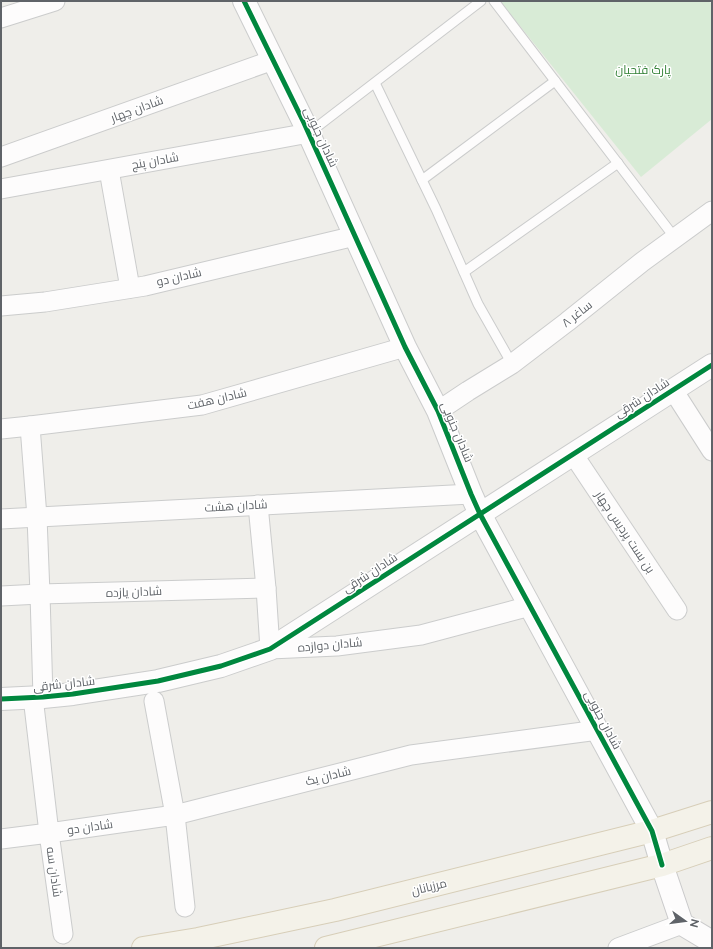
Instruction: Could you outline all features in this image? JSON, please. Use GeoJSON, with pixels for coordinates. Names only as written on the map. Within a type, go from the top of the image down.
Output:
{"type":"FeatureCollection","features":[{"type":"Feature","properties":{"kind":"main road","name":"مرزبانان"},"geometry":{"type":"LineString","coordinates":[[143,948],[198,939],[336,910],[652,831],[712,812]]}},
{"type":"Feature","properties":{"kind":"main road"},"geometry":{"type":"LineString","coordinates":[[326,948],[662,865],[712,848]]}},
{"type":"Feature","properties":{"kind":"street"},"geometry":{"type":"LineString","coordinates":[[1,18],[52,1]]}},
{"type":"Feature","properties":{"kind":"street","name":"شادان جنوبی"},"geometry":{"type":"LineString","coordinates":[[244,1],[309,133],[405,347],[438,411],[480,514],[652,831],[682,924]]}},
{"type":"Feature","properties":{"kind":"street","name":"شادان چهار"},"geometry":{"type":"LineString","coordinates":[[1,157],[273,60]]}},
{"type":"Feature","properties":{"kind":"street","name":"شادان پنج"},"geometry":{"type":"LineString","coordinates":[[1,189],[309,133]]}},
{"type":"Feature","properties":{"kind":"street"},"geometry":{"type":"LineString","coordinates":[[109,170],[130,288]]}},
{"type":"Feature","properties":{"kind":"street","name":"ساغر ٨"},"geometry":{"type":"LineString","coordinates":[[438,411],[512,364],[642,262],[712,210]]}},
{"type":"Feature","properties":{"kind":"street","name":"شادان دو"},"geometry":{"type":"LineString","coordinates":[[1,306],[45,302],[152,284],[355,236]]}},
{"type":"Feature","properties":{"kind":"street","name":"شادان هفت"},"geometry":{"type":"LineString","coordinates":[[1,429],[202,405],[405,347]]}},
{"type":"Feature","properties":{"kind":"street","name":"شادان شرقی"},"geometry":{"type":"LineString","coordinates":[[1,699],[73,694],[158,681],[221,666],[270,649],[712,365]]}},
{"type":"Feature","properties":{"kind":"street"},"geometry":{"type":"LineString","coordinates":[[673,390],[712,451]]}},
{"type":"Feature","properties":{"kind":"street"},"geometry":{"type":"LineString","coordinates":[[30,426],[37,517],[40,594],[38,697],[49,833]]}},
{"type":"Feature","properties":{"kind":"street","name":"بن بست پردیس چهار"},"geometry":{"type":"LineString","coordinates":[[573,454],[677,610]]}},
{"type":"Feature","properties":{"kind":"street","name":"شادان هشت"},"geometry":{"type":"LineString","coordinates":[[1,519],[471,494]]}},
{"type":"Feature","properties":{"kind":"street"},"geometry":{"type":"LineString","coordinates":[[258,505],[270,649]]}},
{"type":"Feature","properties":{"kind":"street","name":"شادان یازده"},"geometry":{"type":"LineString","coordinates":[[1,596],[266,588]]}},
{"type":"Feature","properties":{"kind":"street","name":"شادان دوازده"},"geometry":{"type":"LineString","coordinates":[[270,649],[337,646],[421,635],[530,606]]}},
{"type":"Feature","properties":{"kind":"street"},"geometry":{"type":"LineString","coordinates":[[154,701],[175,815],[185,907]]}},
{"type":"Feature","properties":{"kind":"street","name":"شادان یک"},"geometry":{"type":"LineString","coordinates":[[175,815],[411,755],[598,730]]}},
{"type":"Feature","properties":{"kind":"street","name":"شادان دو"},"geometry":{"type":"LineString","coordinates":[[49,833],[175,815]]}},
{"type":"Feature","properties":{"kind":"street","name":"شادان سه"},"geometry":{"type":"LineString","coordinates":[[1,839],[49,833],[63,934]]}},
{"type":"Feature","properties":{"kind":"street"},"geometry":{"type":"LineString","coordinates":[[618,948],[682,924],[712,942]]}},
{"type":"Feature","properties":{"kind":"lane"},"geometry":{"type":"LineString","coordinates":[[309,133],[481,1]]}},
{"type":"Feature","properties":{"kind":"lane"},"geometry":{"type":"LineString","coordinates":[[494,1],[675,238]]}},
{"type":"Feature","properties":{"kind":"lane"},"geometry":{"type":"LineString","coordinates":[[422,180],[555,81]]}},
{"type":"Feature","properties":{"kind":"lane"},"geometry":{"type":"LineString","coordinates":[[375,83],[436,209],[478,304],[512,364]]}},
{"type":"Feature","properties":{"kind":"lane"},"geometry":{"type":"LineString","coordinates":[[464,272],[618,163]]}},
{"type":"Feature","properties":{"kind":"green space","name":"پارک فتحیان"},"geometry":{"type":"Polygon","coordinates":[[[500,1],[708,1],[712,4],[712,119],[641,177],[500,1]]]}},
{"type":"Feature","properties":{"kind":"cycle path"},"geometry":{"type":"LineString","coordinates":[[244,1],[304,123],[405,347],[438,411],[480,514],[652,831],[662,865]]}},
{"type":"Feature","properties":{"kind":"cycle path"},"geometry":{"type":"LineString","coordinates":[[1,699],[73,694],[158,681],[221,666],[270,649],[712,365]]}}]}
